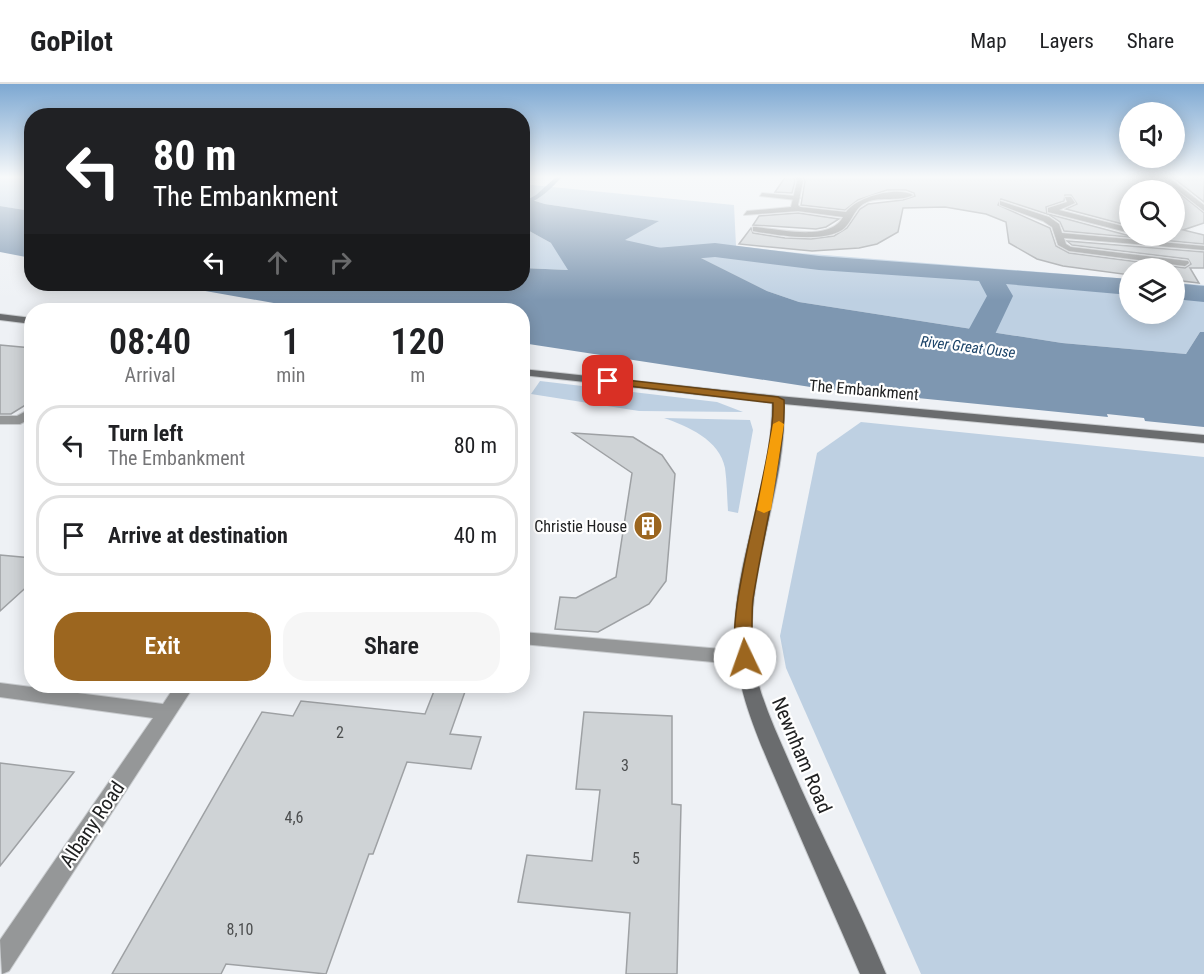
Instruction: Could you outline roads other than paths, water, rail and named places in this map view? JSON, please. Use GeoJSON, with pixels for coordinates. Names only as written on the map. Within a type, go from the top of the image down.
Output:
{"type":"FeatureCollection","features":[{"type":"Feature","properties":{"kind":"street"},"geometry":{"type":"LineString","coordinates":[[756,229],[821,233],[836,230],[845,224],[847,218]]}},
{"type":"Feature","properties":{"kind":"street"},"geometry":{"type":"LineString","coordinates":[[1042,218],[1056,226],[1062,245],[1080,252],[1137,258]]}},
{"type":"Feature","properties":{"kind":"street"},"geometry":{"type":"LineString","coordinates":[[1080,218],[1119,228]]}},
{"type":"Feature","properties":{"kind":"street"},"geometry":{"type":"LineString","coordinates":[[1059,235],[1119,240]]}},
{"type":"Feature","properties":{"kind":"street"},"geometry":{"type":"LineString","coordinates":[[1184,246],[1204,248]]}},
{"type":"Feature","properties":{"kind":"street"},"geometry":{"type":"LineString","coordinates":[[0,317],[24,320]]}},
{"type":"Feature","properties":{"kind":"street","name":"The Embankment"},"geometry":{"type":"LineString","coordinates":[[530,373],[778,400],[1204,439]]}},
{"type":"Feature","properties":{"kind":"street","name":"Newnham Road"},"geometry":{"type":"LineString","coordinates":[[778,400],[779,421],[764,512],[745,601],[742,643],[750,689],[784,774],[873,974]]}},
{"type":"Feature","properties":{"kind":"street"},"geometry":{"type":"LineString","coordinates":[[0,420],[20,420],[24,417]]}},
{"type":"Feature","properties":{"kind":"street"},"geometry":{"type":"LineString","coordinates":[[530,639],[745,658]]}},
{"type":"Feature","properties":{"kind":"street"},"geometry":{"type":"LineString","coordinates":[[0,690],[167,712]]}},
{"type":"Feature","properties":{"kind":"street","name":"Albany Road"},"geometry":{"type":"LineString","coordinates":[[0,962],[180,693]]}},
{"type":"Feature","properties":{"kind":"water"},"geometry":{"type":"Polygon","coordinates":[[[0,218],[24,218],[24,257],[0,252],[0,218]]]}},
{"type":"Feature","properties":{"kind":"water","name":"River Great Ouse"},"geometry":{"type":"Polygon","coordinates":[[[530,218],[636,218],[659,221],[625,240],[697,256],[767,291],[799,302],[1062,343],[1186,354],[1200,332],[1204,332],[1204,427],[1145,421],[1144,418],[1107,414],[1108,417],[817,388],[530,344],[530,303],[273,303],[206,291],[530,291],[530,268],[568,270],[551,243],[530,231],[530,218]]]}},
{"type":"Feature","properties":{"kind":"waterway"},"geometry":{"type":"LineString","coordinates":[[621,258],[715,250],[819,263],[1119,286]]}},
{"type":"Feature","properties":{"kind":"waterway","name":"River Great Ouse"},"geometry":{"type":"LineString","coordinates":[[973,349],[1000,296],[988,275]]}},
{"type":"Feature","properties":{"kind":"waterway"},"geometry":{"type":"LineString","coordinates":[[1185,292],[1204,294]]}},
{"type":"Feature","properties":{"kind":"place","name":"Christie House"},"geometry":{"type":"Point","coordinates":[648,526]}}]}
